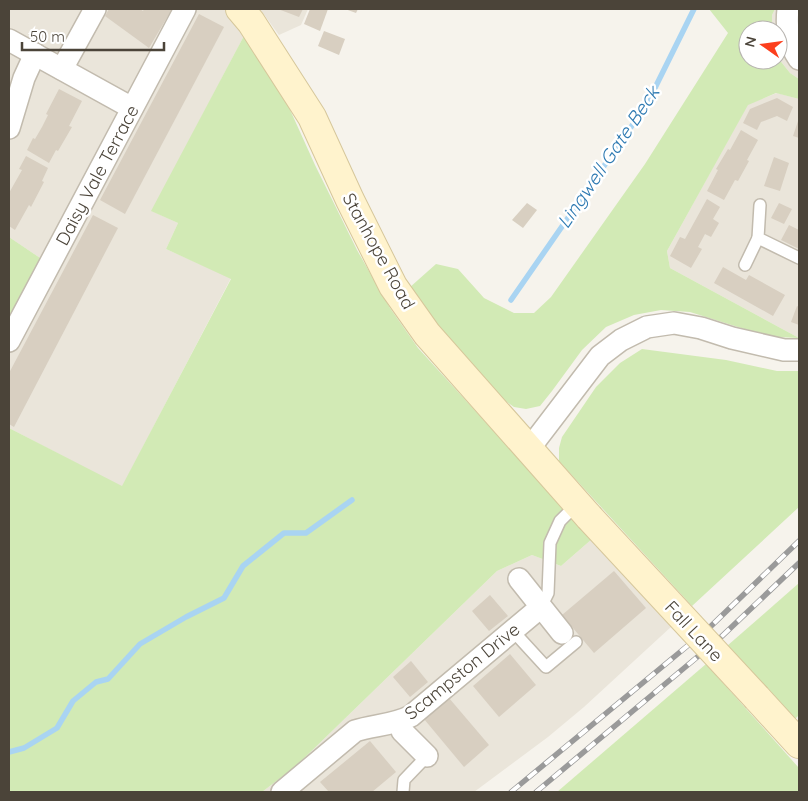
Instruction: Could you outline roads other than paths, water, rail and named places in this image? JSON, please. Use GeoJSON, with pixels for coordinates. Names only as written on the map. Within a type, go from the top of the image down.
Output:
{"type":"FeatureCollection","features":[{"type":"Feature","properties":{"kind":"street"},"geometry":{"type":"LineString","coordinates":[[62,69],[96,9]]}},
{"type":"Feature","properties":{"kind":"street","name":"Daisy Vale Terrace"},"geometry":{"type":"LineString","coordinates":[[9,341],[184,9]]}},
{"type":"Feature","properties":{"kind":"street","name":"Stanhope Road"},"geometry":{"type":"LineString","coordinates":[[240,9],[251,22],[312,117],[350,200],[393,286],[427,334],[583,511]]}},
{"type":"Feature","properties":{"kind":"street"},"geometry":{"type":"LineString","coordinates":[[788,9],[788,33],[792,48],[799,59]]}},
{"type":"Feature","properties":{"kind":"street"},"geometry":{"type":"LineString","coordinates":[[9,40],[132,108]]}},
{"type":"Feature","properties":{"kind":"street"},"geometry":{"type":"LineString","coordinates":[[9,128],[24,78],[35,54]]}},
{"type":"Feature","properties":{"kind":"street"},"geometry":{"type":"LineString","coordinates":[[529,449],[600,356],[621,340],[646,327],[674,323],[784,350],[799,350]]}},
{"type":"Feature","properties":{"kind":"street","name":"Fall Lane"},"geometry":{"type":"LineString","coordinates":[[583,511],[799,744]]}},
{"type":"Feature","properties":{"kind":"street"},"geometry":{"type":"LineString","coordinates":[[519,579],[569,638]]}},
{"type":"Feature","properties":{"kind":"street","name":"Scampston Drive"},"geometry":{"type":"LineString","coordinates":[[282,792],[355,731],[400,722],[412,716],[541,607]]}},
{"type":"Feature","properties":{"kind":"street"},"geometry":{"type":"LineString","coordinates":[[400,722],[402,731],[427,756]]}},
{"type":"Feature","properties":{"kind":"lane"},"geometry":{"type":"LineString","coordinates":[[745,265],[758,238],[760,205]]}},
{"type":"Feature","properties":{"kind":"lane"},"geometry":{"type":"LineString","coordinates":[[758,238],[799,258]]}},
{"type":"Feature","properties":{"kind":"lane"},"geometry":{"type":"LineString","coordinates":[[541,607],[548,594],[550,543],[560,521],[583,511]]}},
{"type":"Feature","properties":{"kind":"lane"},"geometry":{"type":"LineString","coordinates":[[514,630],[546,667],[569,638]]}},
{"type":"Feature","properties":{"kind":"lane"},"geometry":{"type":"LineString","coordinates":[[403,792],[404,780],[427,756]]}},
{"type":"Feature","properties":{"kind":"waterway","name":"Lingwell Gate Beck"},"geometry":{"type":"LineString","coordinates":[[511,300],[647,104],[694,9]]}},
{"type":"Feature","properties":{"kind":"waterway"},"geometry":{"type":"LineString","coordinates":[[9,752],[24,748],[57,728],[73,701],[96,682],[108,679],[140,644],[186,617],[224,598],[243,566],[284,533],[306,533],[352,500]]}},
{"type":"Feature","properties":{"kind":"railway"},"geometry":{"type":"LineString","coordinates":[[511,792],[709,628],[799,541]]}},
{"type":"Feature","properties":{"kind":"railway"},"geometry":{"type":"LineString","coordinates":[[536,792],[720,638],[799,563]]}}]}
